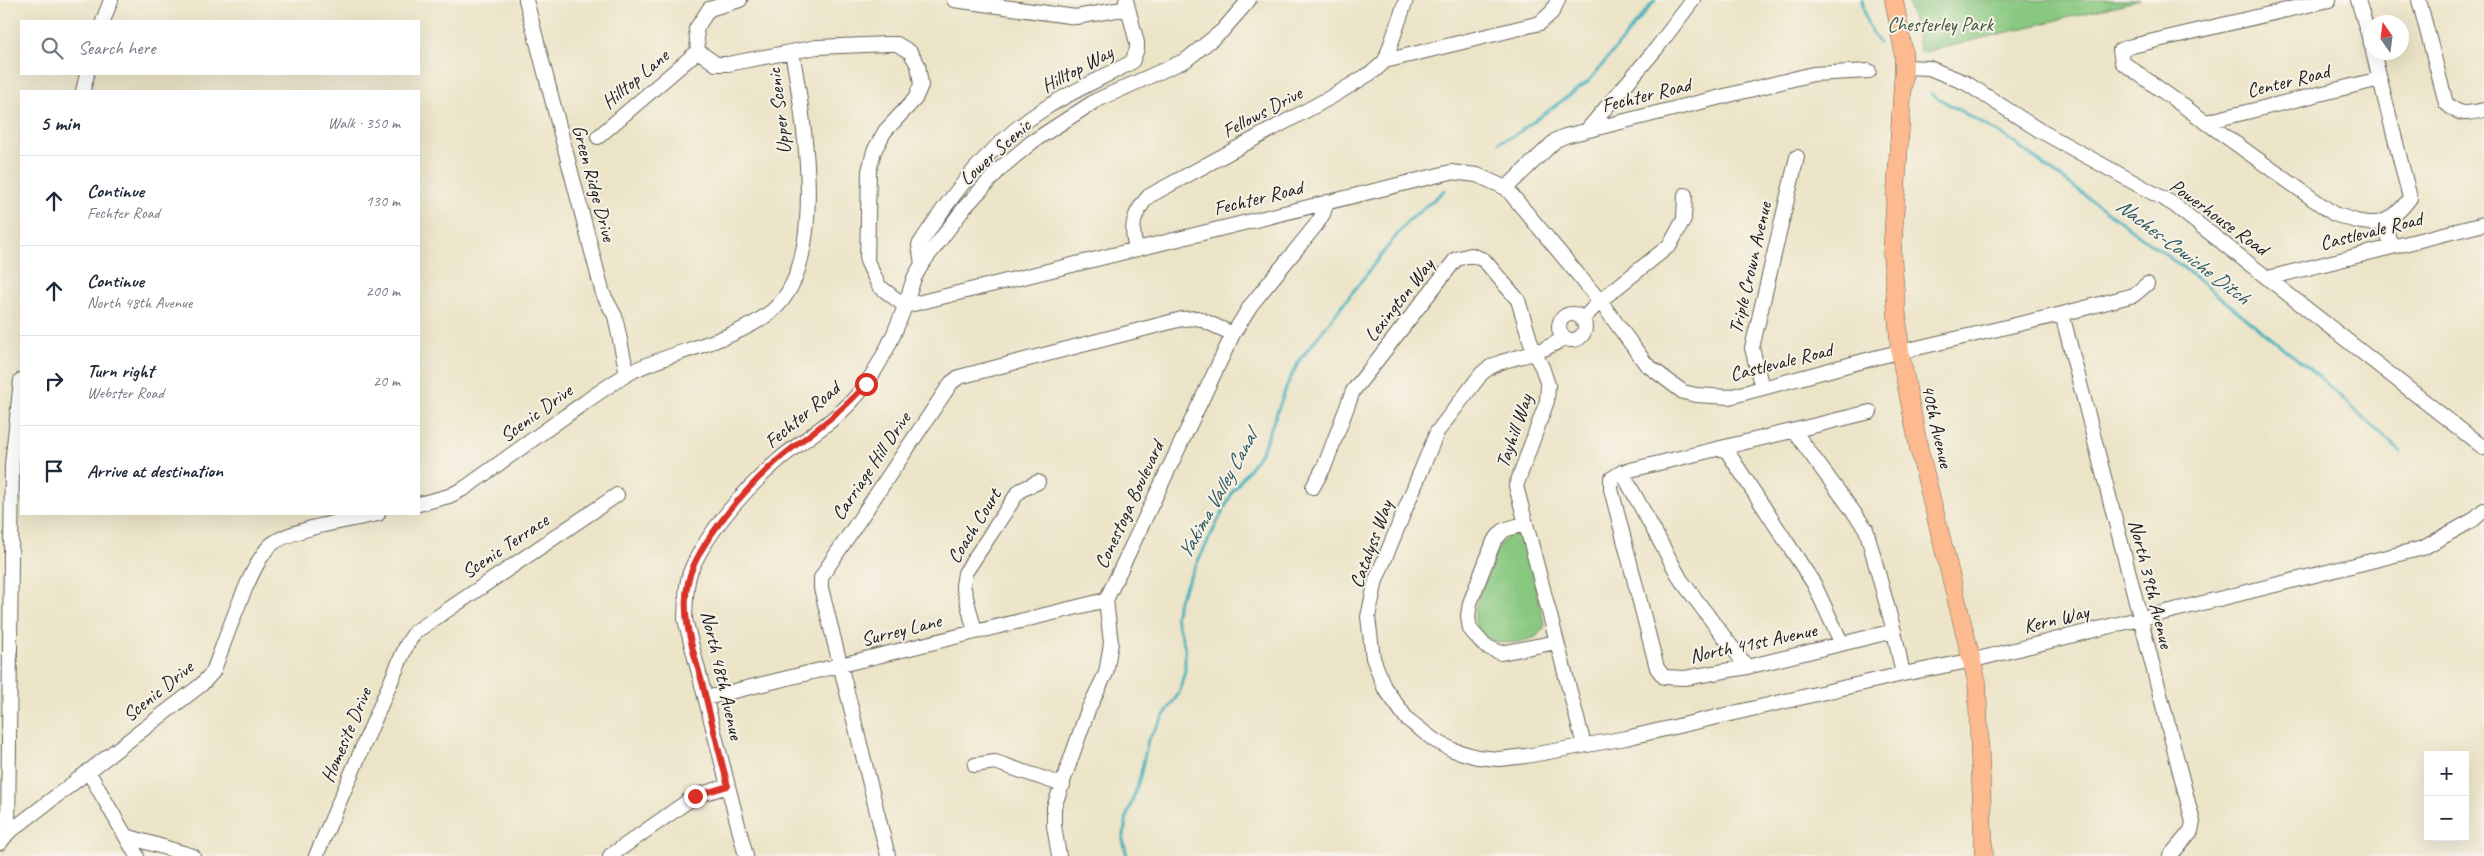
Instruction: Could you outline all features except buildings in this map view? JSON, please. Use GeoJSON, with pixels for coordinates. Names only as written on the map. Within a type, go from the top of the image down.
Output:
{"type":"FeatureCollection","features":[{"type":"Feature","properties":{"kind":"main road","name":"40th Avenue"},"geometry":{"type":"LineString","coordinates":[[1894,0],[1903,49],[1904,67],[1892,254],[1900,352],[1919,449],[1974,660],[1977,682],[1984,856]]}},
{"type":"Feature","properties":{"kind":"street"},"geometry":{"type":"LineString","coordinates":[[103,20],[111,0]]}},
{"type":"Feature","properties":{"kind":"street","name":"Green Ridge Drive"},"geometry":{"type":"LineString","coordinates":[[526,0],[602,294],[615,316],[627,374]]}},
{"type":"Feature","properties":{"kind":"street"},"geometry":{"type":"LineString","coordinates":[[740,0],[709,9],[696,29],[698,51],[716,64],[728,64],[792,52]]}},
{"type":"Feature","properties":{"kind":"street","name":"Hilltop Way"},"geometry":{"type":"LineString","coordinates":[[922,264],[919,245],[938,216],[964,181],[1008,135],[1046,107],[1132,62],[1137,49],[1127,4],[1076,17],[954,0]]}},
{"type":"Feature","properties":{"kind":"street","name":"Lower Scenic"},"geometry":{"type":"LineString","coordinates":[[905,306],[914,278],[922,264],[965,207],[1002,167],[1032,142],[1095,101],[1186,60],[1222,31],[1249,0]]}},
{"type":"Feature","properties":{"kind":"street"},"geometry":{"type":"LineString","coordinates":[[1385,61],[1406,0]]}},
{"type":"Feature","properties":{"kind":"street"},"geometry":{"type":"LineString","coordinates":[[1385,61],[1540,23],[1552,12],[1558,0]]}},
{"type":"Feature","properties":{"kind":"street"},"geometry":{"type":"LineString","coordinates":[[1587,130],[1656,49],[1693,0]]}},
{"type":"Feature","properties":{"kind":"street"},"geometry":{"type":"LineString","coordinates":[[2329,0],[2120,50],[2122,62],[2334,214],[2358,222],[2384,222],[2398,214],[2410,198],[2375,60]]}},
{"type":"Feature","properties":{"kind":"street"},"geometry":{"type":"LineString","coordinates":[[2358,0],[2364,20]]}},
{"type":"Feature","properties":{"kind":"street"},"geometry":{"type":"LineString","coordinates":[[2419,0],[2446,103],[2459,113],[2465,114],[2484,110]]}},
{"type":"Feature","properties":{"kind":"street","name":"Upper Scenic"},"geometry":{"type":"LineString","coordinates":[[677,353],[744,328],[772,311],[791,289],[801,265],[804,249],[806,168],[802,108],[792,52],[817,47],[897,44],[910,52],[918,65],[921,85],[919,91],[915,99],[885,131],[874,151],[869,171],[867,261],[879,286],[905,306]]}},
{"type":"Feature","properties":{"kind":"street","name":"Hilltop Lane"},"geometry":{"type":"LineString","coordinates":[[598,137],[698,51]]}},
{"type":"Feature","properties":{"kind":"street","name":"Fellows Drive"},"geometry":{"type":"LineString","coordinates":[[1136,249],[1133,238],[1133,218],[1140,205],[1148,196],[1333,96],[1374,71],[1385,61]]}},
{"type":"Feature","properties":{"kind":"street","name":"Powerhouse Road"},"geometry":{"type":"LineString","coordinates":[[1904,67],[1929,68],[1966,83],[2039,130],[2173,204],[2484,448]]}},
{"type":"Feature","properties":{"kind":"street","name":"Fechter Road"},"geometry":{"type":"LineString","coordinates":[[729,511],[780,458],[826,424],[851,402],[880,360],[897,328],[905,306],[1451,172],[1477,174],[1506,188],[1556,140],[1587,130],[1813,74],[1869,71]]}},
{"type":"Feature","properties":{"kind":"street"},"geometry":{"type":"LineString","coordinates":[[83,90],[86,75]]}},
{"type":"Feature","properties":{"kind":"street","name":"Center Road"},"geometry":{"type":"LineString","coordinates":[[2206,122],[2380,79]]}},
{"type":"Feature","properties":{"kind":"street","name":"Triple Crown Avenue"},"geometry":{"type":"LineString","coordinates":[[1762,388],[1752,348],[1797,157]]}},
{"type":"Feature","properties":{"kind":"street","name":"Castlevale Road"},"geometry":{"type":"LineString","coordinates":[[1506,188],[1600,301],[1646,364],[1683,392],[1712,397],[1729,396],[1900,352],[2062,314],[2134,295],[2147,284]]}},
{"type":"Feature","properties":{"kind":"street","name":"Catalyss Way"},"geometry":{"type":"LineString","coordinates":[[1626,738],[1500,759],[1453,750],[1434,740],[1407,719],[1384,687],[1373,658],[1368,617],[1376,580],[1437,432],[1482,373],[1500,362],[1534,353],[1565,338],[1572,340],[1580,338],[1585,327],[1582,320],[1600,301],[1670,244],[1684,219],[1685,195]]}},
{"type":"Feature","properties":{"kind":"street","name":"Conestoga Boulevard"},"geometry":{"type":"LineString","coordinates":[[1059,856],[1054,832],[1054,807],[1088,710],[1100,688],[1110,659],[1111,643],[1106,600],[1232,334],[1251,305],[1316,225],[1323,214],[1327,202]]}},
{"type":"Feature","properties":{"kind":"street"},"geometry":{"type":"LineString","coordinates":[[2384,222],[2391,246]]}},
{"type":"Feature","properties":{"kind":"street","name":"Castlevale Road"},"geometry":{"type":"LineString","coordinates":[[2268,278],[2484,224]]}},
{"type":"Feature","properties":{"kind":"street","name":"Lexington Way"},"geometry":{"type":"LineString","coordinates":[[1313,487],[1325,466],[1354,391],[1456,259],[1471,255],[1479,256],[1518,300],[1534,353]]}},
{"type":"Feature","properties":{"kind":"street","name":"North 39th Avenue"},"geometry":{"type":"LineString","coordinates":[[2062,314],[2192,822],[2191,831],[2170,856]]}},
{"type":"Feature","properties":{"kind":"street"},"geometry":{"type":"LineString","coordinates":[[1565,338],[1560,331],[1563,319],[1571,315],[1582,320]]}},
{"type":"Feature","properties":{"kind":"street","name":"Carriage Hill Drive"},"geometry":{"type":"LineString","coordinates":[[888,856],[838,666],[821,588],[821,578],[951,383],[966,374],[1182,319],[1198,318],[1232,334]]}},
{"type":"Feature","properties":{"kind":"street","name":"Scenic Drive"},"geometry":{"type":"LineString","coordinates":[[420,504],[449,496],[465,488],[627,374],[677,353]]}},
{"type":"Feature","properties":{"kind":"street","name":"Tayhill Way"},"geometry":{"type":"LineString","coordinates":[[1534,353],[1542,367],[1548,393],[1516,486],[1584,745]]}},
{"type":"Feature","properties":{"kind":"street"},"geometry":{"type":"LineString","coordinates":[[4,838],[6,465],[20,386]]}},
{"type":"Feature","properties":{"kind":"street"},"geometry":{"type":"LineString","coordinates":[[1747,668],[1681,580],[1622,472],[1870,412]]}},
{"type":"Feature","properties":{"kind":"street"},"geometry":{"type":"LineString","coordinates":[[1794,431],[1866,529],[1894,631],[1903,674]]}},
{"type":"Feature","properties":{"kind":"street"},"geometry":{"type":"LineString","coordinates":[[1725,448],[1814,584],[1842,644]]}},
{"type":"Feature","properties":{"kind":"street","name":"North 41st Avenue"},"geometry":{"type":"LineString","coordinates":[[1622,472],[1611,479],[1611,489],[1657,668],[1664,676],[1685,678],[1747,668],[1894,631]]}},
{"type":"Feature","properties":{"kind":"street","name":"Coach Court"},"geometry":{"type":"LineString","coordinates":[[975,632],[963,585],[965,573],[1017,494],[1038,482]]}},
{"type":"Feature","properties":{"kind":"street","name":"Scenic Terrace"},"geometry":{"type":"LineString","coordinates":[[415,632],[617,495]]}},
{"type":"Feature","properties":{"kind":"street","name":"Kern Way"},"geometry":{"type":"LineString","coordinates":[[1626,738],[1903,674],[1974,660],[2423,548],[2473,520],[2484,510]]}},
{"type":"Feature","properties":{"kind":"street","name":"North 48th Avenue"},"geometry":{"type":"LineString","coordinates":[[729,511],[703,548],[691,570],[687,583],[685,619],[746,856]]}},
{"type":"Feature","properties":{"kind":"street","name":"Scenic Drive"},"geometry":{"type":"LineString","coordinates":[[4,838],[88,771],[188,696],[213,672],[256,565],[271,544],[290,535],[374,515]]}},
{"type":"Feature","properties":{"kind":"street"},"geometry":{"type":"LineString","coordinates":[[1526,524],[1504,530],[1494,541],[1470,602],[1468,616],[1470,629],[1485,646],[1501,653],[1557,642]]}},
{"type":"Feature","properties":{"kind":"street","name":"Surrey Lane"},"geometry":{"type":"LineString","coordinates":[[706,698],[1106,600]]}},
{"type":"Feature","properties":{"kind":"street","name":"Homesite Drive"},"geometry":{"type":"LineString","coordinates":[[316,856],[407,644],[415,632]]}},
{"type":"Feature","properties":{"kind":"street"},"geometry":{"type":"LineString","coordinates":[[975,765],[995,762],[1063,785]]}},
{"type":"Feature","properties":{"kind":"street"},"geometry":{"type":"LineString","coordinates":[[88,771],[137,856]]}},
{"type":"Feature","properties":{"kind":"street"},"geometry":{"type":"LineString","coordinates":[[610,856],[695,796],[728,786]]}},
{"type":"Feature","properties":{"kind":"street"},"geometry":{"type":"LineString","coordinates":[[126,836],[193,856]]}},
{"type":"Feature","properties":{"kind":"green space","name":"Chesterley Park"},"geometry":{"type":"Polygon","coordinates":[[[1908,0],[2140,0],[1921,53],[1908,0]]]}},
{"type":"Feature","properties":{"kind":"green space"},"geometry":{"type":"Polygon","coordinates":[[[1514,534],[1523,538],[1545,626],[1536,637],[1516,642],[1495,642],[1480,632],[1476,623],[1475,611],[1478,597],[1497,551],[1508,537],[1514,534]]]}},
{"type":"Feature","properties":{"kind":"waterway","name":"Yakima Valley Canal"},"geometry":{"type":"LineString","coordinates":[[1499,142],[1515,135],[1589,81],[1655,0]]}},
{"type":"Feature","properties":{"kind":"waterway","name":"Naches-Cowiche Ditch"},"geometry":{"type":"LineString","coordinates":[[1862,0],[1867,23],[1879,43]]}},
{"type":"Feature","properties":{"kind":"waterway","name":"Naches-Cowiche Ditch"},"geometry":{"type":"LineString","coordinates":[[1931,94],[2006,137],[2185,269],[2317,375],[2401,452]]}},
{"type":"Feature","properties":{"kind":"waterway","name":"Yakima Valley Canal"},"geometry":{"type":"LineString","coordinates":[[1127,856],[1123,840],[1127,816],[1140,777],[1148,740],[1179,693],[1185,670],[1185,647],[1175,616],[1180,597],[1233,491],[1262,451],[1289,381],[1299,361],[1407,222],[1445,190]]}},
{"type":"Feature","properties":{"kind":"route"},"geometry":{"type":"LineString","coordinates":[[695,796],[728,786],[685,619],[687,583],[691,570],[703,548],[729,511],[754,484],[780,458],[826,424],[851,402],[866,384]]}}]}
